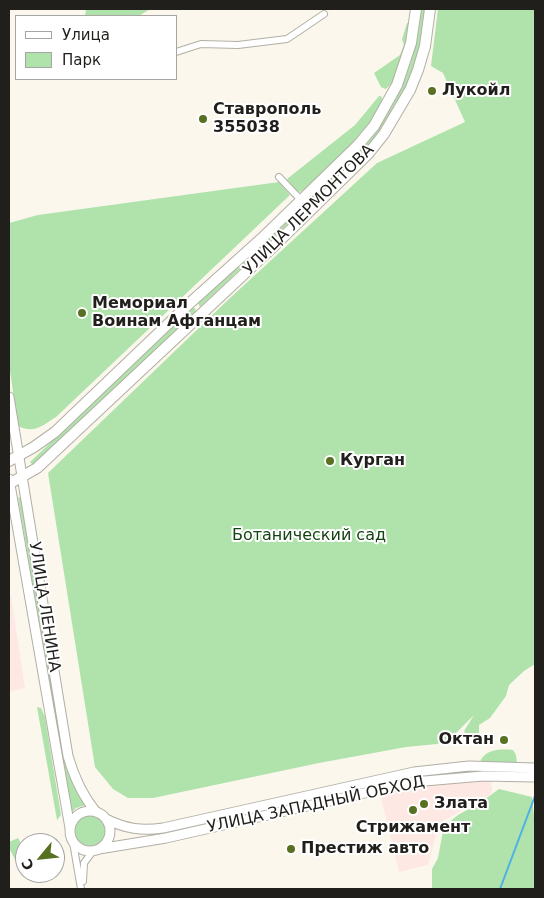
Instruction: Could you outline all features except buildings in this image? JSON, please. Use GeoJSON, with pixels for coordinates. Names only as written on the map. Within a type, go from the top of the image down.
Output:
{"type":"FeatureCollection","features":[{"type":"Feature","properties":{"kind":"main road","name":"УЛИЦА ЛЕРМОНТОВА"},"geometry":{"type":"LineString","coordinates":[[9,461],[55,432],[358,145],[374,126],[386,106],[405,66],[412,43],[416,9]]}},
{"type":"Feature","properties":{"kind":"main road","name":"УЛИЦА ЛЕРМОНТОВА"},"geometry":{"type":"LineString","coordinates":[[9,482],[22,478],[37,468],[344,178],[384,134],[410,90],[418,70],[430,9]]}},
{"type":"Feature","properties":{"kind":"main road"},"geometry":{"type":"LineString","coordinates":[[191,302],[202,314]]}},
{"type":"Feature","properties":{"kind":"main road","name":"УЛИЦА ЛЕНИНА"},"geometry":{"type":"LineString","coordinates":[[9,397],[68,756],[76,781],[96,812]]}},
{"type":"Feature","properties":{"kind":"main road","name":"УЛИЦА ЛЕНИНА"},"geometry":{"type":"LineString","coordinates":[[9,482],[70,828]]}},
{"type":"Feature","properties":{"kind":"main road","name":"УЛИЦА ЗАПАДНЫЙ ОБХОД"},"geometry":{"type":"LineString","coordinates":[[106,820],[132,830],[147,831],[414,772],[470,766],[535,768]]}},
{"type":"Feature","properties":{"kind":"main road","name":"УЛИЦА ЗАПАДНЫЙ ОБХОД"},"geometry":{"type":"LineString","coordinates":[[96,850],[166,838],[412,782],[482,776],[535,777]]}},
{"type":"Feature","properties":{"kind":"main road"},"geometry":{"type":"LineString","coordinates":[[82,812],[96,812],[106,820],[110,833],[105,845],[96,850],[86,851],[79,848],[73,842],[70,836],[70,828],[76,816],[82,812]]}},
{"type":"Feature","properties":{"kind":"street"},"geometry":{"type":"LineString","coordinates":[[178,51],[201,44],[238,45],[287,39],[324,14]]}},
{"type":"Feature","properties":{"kind":"street"},"geometry":{"type":"LineString","coordinates":[[279,177],[301,200]]}},
{"type":"Feature","properties":{"kind":"street"},"geometry":{"type":"LineString","coordinates":[[73,842],[82,889]]}},
{"type":"Feature","properties":{"kind":"street"},"geometry":{"type":"LineString","coordinates":[[82,889],[84,863],[96,850]]}},
{"type":"Feature","properties":{"kind":"shaded area"},"geometry":{"type":"Polygon","coordinates":[[[9,596],[11,596],[25,688],[9,692],[9,596]]]}},
{"type":"Feature","properties":{"kind":"shaded area"},"geometry":{"type":"Polygon","coordinates":[[[491,780],[492,792],[487,797],[439,823],[428,865],[399,872],[380,793],[447,782],[491,780]]]}},
{"type":"Feature","properties":{"kind":"green space"},"geometry":{"type":"Polygon","coordinates":[[[86,9],[150,9],[141,15],[85,15],[86,9]]]}},
{"type":"Feature","properties":{"kind":"green space"},"geometry":{"type":"Polygon","coordinates":[[[421,9],[425,9],[420,45],[413,69],[406,88],[381,131],[347,168],[200,307],[198,303],[349,161],[377,129],[394,102],[408,72],[417,41],[421,9]]]}},
{"type":"Feature","properties":{"kind":"green space","name":"Ботанический сад"},"geometry":{"type":"Polygon","coordinates":[[[438,9],[535,9],[535,664],[509,685],[506,696],[490,718],[479,725],[479,735],[474,738],[467,736],[464,731],[474,715],[452,737],[437,744],[406,747],[319,763],[153,798],[128,798],[113,789],[95,767],[48,473],[230,298],[377,163],[465,122],[443,73],[431,66],[438,9]]]}},
{"type":"Feature","properties":{"kind":"green space"},"geometry":{"type":"Polygon","coordinates":[[[410,22],[398,70],[390,86],[385,89],[381,87],[374,73],[400,55],[404,45],[402,39],[407,23],[410,22]]]}},
{"type":"Feature","properties":{"kind":"green space"},"geometry":{"type":"Polygon","coordinates":[[[381,96],[383,101],[358,138],[304,190],[296,191],[287,179],[355,125],[381,96]]]}},
{"type":"Feature","properties":{"kind":"green space"},"geometry":{"type":"Polygon","coordinates":[[[279,182],[290,195],[56,417],[38,428],[29,429],[18,426],[9,364],[9,223],[38,215],[279,182]]]}},
{"type":"Feature","properties":{"kind":"green space"},"geometry":{"type":"Polygon","coordinates":[[[195,308],[196,312],[34,466],[30,462],[195,308]]]}},
{"type":"Feature","properties":{"kind":"green space"},"geometry":{"type":"Polygon","coordinates":[[[18,497],[21,498],[66,764],[72,783],[86,805],[76,808],[71,813],[18,497]]]}},
{"type":"Feature","properties":{"kind":"green space"},"geometry":{"type":"Polygon","coordinates":[[[37,707],[41,708],[45,717],[61,815],[57,820],[37,707]]]}},
{"type":"Feature","properties":{"kind":"green space"},"geometry":{"type":"Polygon","coordinates":[[[513,750],[517,763],[480,762],[485,754],[489,752],[513,750]]]}},
{"type":"Feature","properties":{"kind":"green space"},"geometry":{"type":"Polygon","coordinates":[[[499,789],[532,797],[535,826],[535,889],[432,889],[432,869],[438,858],[443,831],[448,823],[499,789]]]}},
{"type":"Feature","properties":{"kind":"green space"},"geometry":{"type":"Polygon","coordinates":[[[90,816],[101,820],[105,831],[101,842],[90,846],[79,842],[75,831],[79,820],[90,816]]]}},
{"type":"Feature","properties":{"kind":"green space"},"geometry":{"type":"Polygon","coordinates":[[[15,839],[15,859],[9,848],[9,842],[15,839]]]}},
{"type":"Feature","properties":{"kind":"waterway"},"geometry":{"type":"LineString","coordinates":[[500,889],[535,796]]}},
{"type":"Feature","properties":{"kind":"place","name":"Лукойл"},"geometry":{"type":"Point","coordinates":[432,91]}},
{"type":"Feature","properties":{"kind":"place","name":"Ставрополь 355038"},"geometry":{"type":"Point","coordinates":[203,119]}},
{"type":"Feature","properties":{"kind":"place","name":"Мемориал Воинам Афганцам"},"geometry":{"type":"Point","coordinates":[82,313]}},
{"type":"Feature","properties":{"kind":"place","name":"Курган"},"geometry":{"type":"Point","coordinates":[330,461]}},
{"type":"Feature","properties":{"kind":"place","name":"Октан"},"geometry":{"type":"Point","coordinates":[504,740]}},
{"type":"Feature","properties":{"kind":"place","name":"Злата"},"geometry":{"type":"Point","coordinates":[424,804]}},
{"type":"Feature","properties":{"kind":"place","name":"Стрижамент"},"geometry":{"type":"Point","coordinates":[413,810]}},
{"type":"Feature","properties":{"kind":"place","name":"Престиж авто"},"geometry":{"type":"Point","coordinates":[291,849]}}]}
